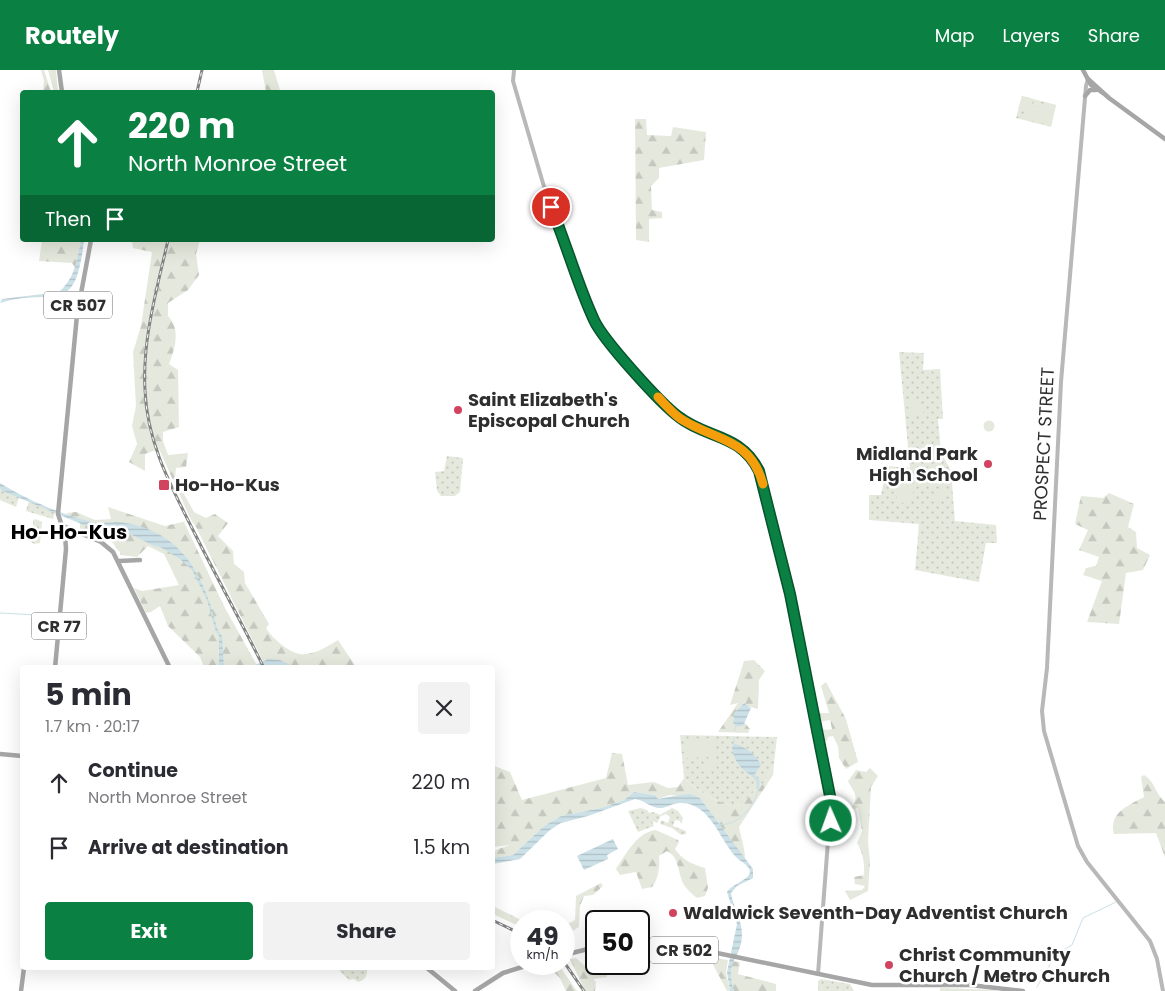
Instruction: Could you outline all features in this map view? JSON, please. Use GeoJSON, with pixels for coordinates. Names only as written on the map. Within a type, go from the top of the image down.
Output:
{"type":"FeatureCollection","features":[{"type":"Feature","properties":{"kind":"main road"},"geometry":{"type":"LineString","coordinates":[[59,70],[62,90]]}},
{"type":"Feature","properties":{"kind":"main road"},"geometry":{"type":"LineString","coordinates":[[514,70],[513,81],[545,190],[594,322],[632,368],[678,417],[739,446],[749,456],[759,471],[790,594],[832,813],[818,974]]}},
{"type":"Feature","properties":{"kind":"main road"},"geometry":{"type":"LineString","coordinates":[[1084,70],[1097,90],[1103,93]]}},
{"type":"Feature","properties":{"kind":"main road"},"geometry":{"type":"LineString","coordinates":[[1088,78],[1103,93],[1165,139]]}},
{"type":"Feature","properties":{"kind":"main road","name":"PROSPECT STREET"},"geometry":{"type":"LineString","coordinates":[[1088,78],[1060,390],[1047,668],[1042,711],[1045,738],[1066,808],[1084,857],[1150,941],[1156,953],[1163,991]]}},
{"type":"Feature","properties":{"kind":"main road"},"geometry":{"type":"LineString","coordinates":[[1085,96],[1090,90],[1097,90]]}},
{"type":"Feature","properties":{"kind":"main road","name":"CR 507"},"geometry":{"type":"LineString","coordinates":[[61,525],[59,512],[77,315],[91,242]]}},
{"type":"Feature","properties":{"kind":"main road"},"geometry":{"type":"LineString","coordinates":[[61,525],[102,542],[113,552],[169,665]]}},
{"type":"Feature","properties":{"kind":"main road","name":"CR 77"},"geometry":{"type":"LineString","coordinates":[[55,665],[66,549],[65,535],[61,525]]}},
{"type":"Feature","properties":{"kind":"main road"},"geometry":{"type":"LineString","coordinates":[[119,561],[140,560]]}},
{"type":"Feature","properties":{"kind":"main road"},"geometry":{"type":"LineString","coordinates":[[0,754],[20,756]]}},
{"type":"Feature","properties":{"kind":"main road","name":"CR 502"},"geometry":{"type":"LineString","coordinates":[[650,948],[729,956],[872,985],[970,985],[1023,991]]}},
{"type":"Feature","properties":{"kind":"main road"},"geometry":{"type":"LineString","coordinates":[[21,991],[24,970]]}},
{"type":"Feature","properties":{"kind":"main road"},"geometry":{"type":"LineString","coordinates":[[429,970],[455,991]]}},
{"type":"Feature","properties":{"kind":"main road"},"geometry":{"type":"LineString","coordinates":[[475,991],[503,973],[510,971]]}},
{"type":"Feature","properties":{"kind":"green space"},"geometry":{"type":"Polygon","coordinates":[[[41,70],[44,70],[50,90],[43,90],[44,81],[41,70]]]}},
{"type":"Feature","properties":{"kind":"green space"},"geometry":{"type":"Polygon","coordinates":[[[48,70],[56,70],[58,90],[53,90],[48,70]]]}},
{"type":"Feature","properties":{"kind":"green space"},"geometry":{"type":"Polygon","coordinates":[[[262,70],[274,70],[280,90],[266,90],[262,70]]]}},
{"type":"Feature","properties":{"kind":"green space"},"geometry":{"type":"Polygon","coordinates":[[[1022,96],[1056,105],[1051,127],[1016,118],[1022,96]]]}},
{"type":"Feature","properties":{"kind":"green space"},"geometry":{"type":"Polygon","coordinates":[[[1022,96],[1033,99],[1032,105],[1042,108],[1044,102],[1056,105],[1051,125],[1026,119],[1028,111],[1018,109],[1022,96]]]}},
{"type":"Feature","properties":{"kind":"green space"},"geometry":{"type":"Polygon","coordinates":[[[635,119],[646,119],[647,135],[671,136],[673,127],[706,132],[704,160],[659,168],[659,178],[651,186],[652,210],[662,212],[662,218],[649,219],[649,242],[636,240],[635,119]]]}},
{"type":"Feature","properties":{"kind":"green space"},"geometry":{"type":"Polygon","coordinates":[[[42,242],[81,242],[76,269],[72,263],[39,261],[42,242]]]}},
{"type":"Feature","properties":{"kind":"green space"},"geometry":{"type":"Polygon","coordinates":[[[132,242],[199,242],[196,254],[199,275],[188,290],[168,303],[168,316],[176,333],[175,346],[169,364],[178,370],[179,427],[163,432],[163,441],[168,455],[188,453],[186,467],[176,468],[175,478],[194,512],[206,518],[215,514],[228,523],[218,536],[233,551],[234,564],[244,572],[245,583],[269,624],[266,628],[272,636],[286,648],[300,654],[315,652],[338,640],[355,665],[265,665],[191,520],[159,449],[145,454],[145,471],[129,462],[137,444],[132,426],[136,406],[133,352],[141,326],[152,252],[133,248],[132,242]]]}},
{"type":"Feature","properties":{"kind":"green space"},"geometry":{"type":"Polygon","coordinates":[[[899,352],[924,353],[923,370],[940,369],[943,419],[938,419],[941,452],[951,471],[955,521],[996,525],[997,543],[986,543],[979,582],[915,570],[919,524],[869,520],[869,495],[881,495],[887,466],[910,468],[899,352]]]}},
{"type":"Feature","properties":{"kind":"green space"},"geometry":{"type":"Polygon","coordinates":[[[914,399],[923,405],[923,414],[909,415],[908,401],[914,399]]]}},
{"type":"Feature","properties":{"kind":"green space"},"geometry":{"type":"Polygon","coordinates":[[[989,420],[995,426],[989,432],[983,426],[989,420]]]}},
{"type":"Feature","properties":{"kind":"green space"},"geometry":{"type":"Polygon","coordinates":[[[447,456],[463,458],[460,492],[455,496],[441,496],[437,491],[435,472],[444,471],[447,456]]]}},
{"type":"Feature","properties":{"kind":"green space"},"geometry":{"type":"Polygon","coordinates":[[[931,466],[937,469],[938,475],[933,480],[924,479],[925,469],[931,466]]]}},
{"type":"Feature","properties":{"kind":"green space"},"geometry":{"type":"Polygon","coordinates":[[[897,486],[913,487],[913,493],[908,501],[902,503],[897,501],[897,486]]]}},
{"type":"Feature","properties":{"kind":"green space"},"geometry":{"type":"Polygon","coordinates":[[[0,488],[19,497],[16,507],[0,500],[0,488]]]}},
{"type":"Feature","properties":{"kind":"green space"},"geometry":{"type":"Polygon","coordinates":[[[939,489],[943,489],[947,495],[943,501],[939,501],[935,497],[935,493],[939,489]]]}},
{"type":"Feature","properties":{"kind":"green space"},"geometry":{"type":"Polygon","coordinates":[[[1109,493],[1134,504],[1128,527],[1136,532],[1137,548],[1150,555],[1143,570],[1126,573],[1119,624],[1087,622],[1102,581],[1083,575],[1086,568],[1096,566],[1099,557],[1079,550],[1088,530],[1075,524],[1081,496],[1103,498],[1109,493]]]}},
{"type":"Feature","properties":{"kind":"green space"},"geometry":{"type":"Polygon","coordinates":[[[29,501],[55,512],[53,519],[26,511],[29,501]]]}},
{"type":"Feature","properties":{"kind":"green space"},"geometry":{"type":"Polygon","coordinates":[[[108,507],[165,526],[191,520],[184,522],[225,608],[257,665],[203,665],[200,657],[168,626],[160,606],[146,613],[134,588],[142,591],[179,585],[164,554],[148,546],[137,557],[120,555],[120,552],[112,542],[80,529],[80,523],[66,513],[76,512],[95,520],[111,519],[108,507]]]}},
{"type":"Feature","properties":{"kind":"green space"},"geometry":{"type":"Polygon","coordinates":[[[36,519],[42,522],[40,543],[34,544],[30,541],[33,539],[33,520],[36,519]]]}},
{"type":"Feature","properties":{"kind":"green space"},"geometry":{"type":"Polygon","coordinates":[[[754,660],[765,671],[759,680],[758,709],[747,706],[745,703],[748,698],[735,713],[733,720],[738,727],[743,726],[744,722],[750,729],[748,733],[718,732],[738,703],[730,705],[744,661],[754,660]]]}},
{"type":"Feature","properties":{"kind":"green space"},"geometry":{"type":"Polygon","coordinates":[[[826,682],[846,719],[858,762],[846,769],[839,758],[838,746],[833,736],[828,737],[827,741],[821,740],[819,728],[832,729],[830,720],[818,722],[815,713],[829,713],[821,686],[826,682]]]}},
{"type":"Feature","properties":{"kind":"green space"},"geometry":{"type":"Polygon","coordinates":[[[680,735],[777,737],[774,764],[764,783],[737,807],[723,803],[695,788],[684,778],[680,735]]]}},
{"type":"Feature","properties":{"kind":"green space"},"geometry":{"type":"Polygon","coordinates":[[[714,738],[717,771],[705,770],[704,764],[709,757],[686,758],[685,739],[714,738]]]}},
{"type":"Feature","properties":{"kind":"green space"},"geometry":{"type":"Polygon","coordinates":[[[612,753],[622,754],[628,785],[654,782],[668,788],[678,787],[684,778],[695,788],[709,796],[737,807],[764,783],[774,764],[773,775],[739,827],[745,859],[700,798],[670,795],[658,799],[655,795],[634,792],[624,800],[601,808],[561,816],[544,826],[513,855],[495,858],[495,850],[510,845],[495,847],[495,766],[510,772],[522,800],[606,778],[612,753]]]}},
{"type":"Feature","properties":{"kind":"green space"},"geometry":{"type":"Polygon","coordinates":[[[870,768],[878,776],[871,787],[868,891],[850,900],[845,891],[862,890],[865,886],[855,884],[854,877],[864,875],[863,859],[857,843],[862,831],[858,808],[835,814],[834,805],[844,802],[853,806],[855,796],[848,781],[856,770],[866,772],[870,768]]]}},
{"type":"Feature","properties":{"kind":"green space"},"geometry":{"type":"Polygon","coordinates":[[[1144,775],[1151,781],[1165,802],[1165,857],[1156,833],[1114,834],[1114,820],[1117,815],[1126,807],[1144,797],[1141,777],[1144,775]]]}},
{"type":"Feature","properties":{"kind":"green space"},"geometry":{"type":"Polygon","coordinates":[[[641,808],[649,813],[654,812],[660,815],[672,808],[678,811],[683,818],[681,824],[680,821],[675,820],[673,826],[686,831],[686,834],[681,835],[672,828],[660,824],[661,820],[668,823],[670,817],[666,814],[661,816],[657,823],[652,821],[654,826],[638,832],[628,811],[641,808]]]}},
{"type":"Feature","properties":{"kind":"green space"},"geometry":{"type":"Polygon","coordinates":[[[656,830],[678,840],[679,842],[675,849],[678,853],[689,861],[705,868],[708,888],[705,896],[697,898],[687,889],[674,857],[667,851],[659,856],[659,872],[652,887],[642,889],[636,872],[620,875],[616,869],[628,851],[643,835],[656,830]]]}},
{"type":"Feature","properties":{"kind":"green space"},"geometry":{"type":"Polygon","coordinates":[[[601,883],[603,886],[593,895],[584,896],[580,906],[579,927],[575,930],[575,920],[576,896],[601,883]]]}},
{"type":"Feature","properties":{"kind":"green space"},"geometry":{"type":"Polygon","coordinates":[[[495,907],[510,914],[510,922],[495,915],[495,907]]]}},
{"type":"Feature","properties":{"kind":"green space"},"geometry":{"type":"Polygon","coordinates":[[[709,957],[728,960],[726,972],[730,991],[727,991],[709,957]]]}},
{"type":"Feature","properties":{"kind":"green space"},"geometry":{"type":"Polygon","coordinates":[[[575,958],[585,966],[585,975],[607,975],[607,977],[593,979],[596,982],[595,991],[585,991],[575,970],[575,958]]]}},
{"type":"Feature","properties":{"kind":"green space"},"geometry":{"type":"Polygon","coordinates":[[[731,961],[740,962],[738,974],[776,984],[776,991],[734,991],[729,977],[731,961]]]}},
{"type":"Feature","properties":{"kind":"green space"},"geometry":{"type":"Polygon","coordinates":[[[339,970],[367,970],[364,979],[358,982],[354,979],[349,980],[339,970]]]}},
{"type":"Feature","properties":{"kind":"green space"},"geometry":{"type":"Polygon","coordinates":[[[557,975],[566,975],[577,991],[566,991],[557,975]]]}},
{"type":"Feature","properties":{"kind":"green space"},"geometry":{"type":"Polygon","coordinates":[[[821,979],[850,984],[854,991],[818,991],[818,981],[821,979]]]}},
{"type":"Feature","properties":{"kind":"green space"},"geometry":{"type":"Polygon","coordinates":[[[940,988],[995,990],[996,991],[940,991],[940,988]]]}},
{"type":"Feature","properties":{"kind":"water"},"geometry":{"type":"Polygon","coordinates":[[[81,242],[84,242],[75,281],[68,291],[48,297],[19,299],[0,303],[2,299],[59,292],[69,281],[81,242]]]}},
{"type":"Feature","properties":{"kind":"water"},"geometry":{"type":"Polygon","coordinates":[[[0,483],[33,501],[80,519],[95,523],[122,522],[146,528],[163,537],[177,548],[189,561],[206,593],[218,631],[222,636],[224,665],[219,665],[219,635],[216,632],[207,600],[192,570],[180,559],[160,547],[154,546],[116,527],[86,526],[3,491],[0,488],[0,483]]]}},
{"type":"Feature","properties":{"kind":"water"},"geometry":{"type":"Polygon","coordinates":[[[269,659],[280,660],[291,665],[255,665],[269,659]]]}},
{"type":"Feature","properties":{"kind":"water"},"geometry":{"type":"Polygon","coordinates":[[[749,698],[745,704],[751,708],[743,726],[738,727],[733,723],[734,713],[749,698]]]}},
{"type":"Feature","properties":{"kind":"water"},"geometry":{"type":"Polygon","coordinates":[[[734,744],[746,749],[761,765],[753,777],[741,768],[736,760],[732,746],[734,744]]]}},
{"type":"Feature","properties":{"kind":"water"},"geometry":{"type":"Polygon","coordinates":[[[634,792],[655,795],[658,799],[690,794],[700,798],[753,869],[753,878],[737,886],[731,893],[741,924],[742,935],[741,944],[731,972],[734,991],[730,991],[727,972],[737,924],[727,892],[747,877],[750,870],[729,849],[713,823],[700,809],[692,805],[679,803],[660,808],[635,799],[588,816],[561,823],[550,830],[520,859],[495,864],[495,858],[513,855],[544,826],[561,816],[601,808],[624,800],[634,792]]]}},
{"type":"Feature","properties":{"kind":"water"},"geometry":{"type":"Polygon","coordinates":[[[613,839],[618,849],[607,855],[608,859],[584,870],[577,856],[613,839]]]}},
{"type":"Feature","properties":{"kind":"waterway"},"geometry":{"type":"LineString","coordinates":[[0,613],[56,616]]}},
{"type":"Feature","properties":{"kind":"waterway"},"geometry":{"type":"LineString","coordinates":[[734,731],[736,726]]}},
{"type":"Feature","properties":{"kind":"waterway"},"geometry":{"type":"LineString","coordinates":[[734,737],[734,744]]}},
{"type":"Feature","properties":{"kind":"waterway"},"geometry":{"type":"LineString","coordinates":[[754,776],[758,781],[758,788]]}},
{"type":"Feature","properties":{"kind":"waterway"},"geometry":{"type":"LineString","coordinates":[[719,824],[733,822],[745,814],[754,801],[758,788]]}},
{"type":"Feature","properties":{"kind":"waterway"},"geometry":{"type":"LineString","coordinates":[[1037,987],[1056,954],[1072,945],[1083,918],[1116,902]]}},
{"type":"Feature","properties":{"kind":"railway"},"geometry":{"type":"LineString","coordinates":[[197,90],[202,70]]}},
{"type":"Feature","properties":{"kind":"railway"},"geometry":{"type":"LineString","coordinates":[[168,242],[151,315],[146,352],[145,390],[150,429],[162,465],[178,501],[262,665]]}},
{"type":"Feature","properties":{"kind":"railway"},"geometry":{"type":"LineString","coordinates":[[495,921],[510,929]]}},
{"type":"Feature","properties":{"kind":"railway"},"geometry":{"type":"LineString","coordinates":[[573,975],[584,991]]}},
{"type":"Feature","properties":{"kind":"slow traffic"},"geometry":{"type":"LineString","coordinates":[[658,397],[678,417],[739,446],[756,465],[763,484]]}},
{"type":"Feature","properties":{"kind":"place","name":"Saint Elizabeth's Episcopal Church"},"geometry":{"type":"Point","coordinates":[458,410]}},
{"type":"Feature","properties":{"kind":"place","name":"Midland Park High School"},"geometry":{"type":"Point","coordinates":[988,464]}},
{"type":"Feature","properties":{"kind":"place","name":"Ho-Ho-Kus"},"geometry":{"type":"Point","coordinates":[164,485]}},
{"type":"Feature","properties":{"kind":"place","name":"Waldwick Seventh-Day Adventist Church"},"geometry":{"type":"Point","coordinates":[673,913]}},
{"type":"Feature","properties":{"kind":"place","name":"Christ Community Church / Metro Church"},"geometry":{"type":"Point","coordinates":[889,965]}},
{"type":"Feature","properties":{"kind":"district","name":"Ho-Ho-Kus"},"geometry":{"type":"Point","coordinates":[69,532]}},
{"type":"Feature","properties":{"kind":"route"},"geometry":{"type":"LineString","coordinates":[[551,207],[594,322],[615,349],[678,417],[739,446],[749,456],[759,471],[790,594],[831,801],[831,821]]}}]}
